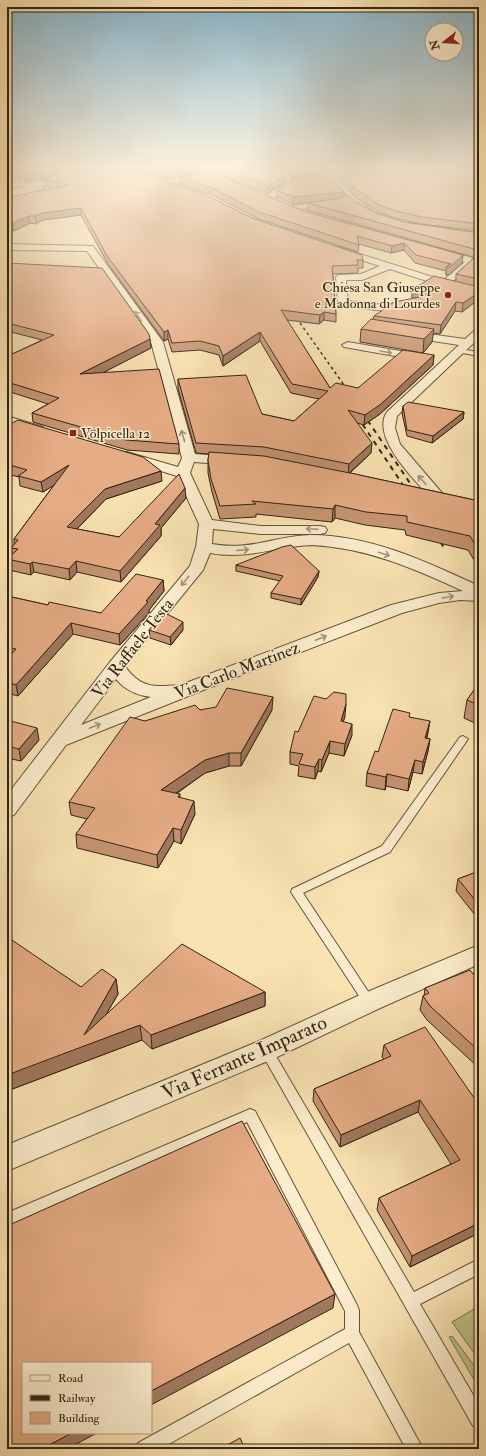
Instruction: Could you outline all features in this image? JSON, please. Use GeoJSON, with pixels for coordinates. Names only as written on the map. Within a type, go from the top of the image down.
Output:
{"type":"FeatureCollection","features":[{"type":"Feature","properties":{"kind":"street"},"geometry":{"type":"LineString","coordinates":[[7,246],[90,248],[157,342],[189,458],[183,473],[114,452]]}},
{"type":"Feature","properties":{"kind":"street"},"geometry":{"type":"LineString","coordinates":[[329,248],[436,281],[479,292]]}},
{"type":"Feature","properties":{"kind":"street"},"geometry":{"type":"LineString","coordinates":[[430,248],[469,260],[470,262],[453,278],[436,281]]}},
{"type":"Feature","properties":{"kind":"street"},"geometry":{"type":"LineString","coordinates":[[390,266],[362,277],[341,277],[344,303],[385,308],[420,301]]}},
{"type":"Feature","properties":{"kind":"street"},"geometry":{"type":"LineString","coordinates":[[378,318],[383,313],[385,308]]}},
{"type":"Feature","properties":{"kind":"street"},"geometry":{"type":"LineString","coordinates":[[479,332],[391,415],[389,428],[394,445],[437,496],[446,502],[479,509]]}},
{"type":"Feature","properties":{"kind":"street"},"geometry":{"type":"LineString","coordinates":[[398,333],[463,347]]}},
{"type":"Feature","properties":{"kind":"street"},"geometry":{"type":"LineString","coordinates":[[358,337],[348,345],[445,364]]}},
{"type":"Feature","properties":{"kind":"street"},"geometry":{"type":"LineString","coordinates":[[7,420],[53,434]]}},
{"type":"Feature","properties":{"kind":"street"},"geometry":{"type":"LineString","coordinates":[[189,458],[249,462]]}},
{"type":"Feature","properties":{"kind":"street","name":"Via Raffaele Testa"},"geometry":{"type":"LineString","coordinates":[[7,810],[116,666],[197,567],[204,547],[206,524],[183,473]]}},
{"type":"Feature","properties":{"kind":"street"},"geometry":{"type":"LineString","coordinates":[[206,524],[260,530],[297,528],[321,530],[385,542],[418,552],[479,579]]}},
{"type":"Feature","properties":{"kind":"street"},"geometry":{"type":"LineString","coordinates":[[204,547],[260,530]]}},
{"type":"Feature","properties":{"kind":"street"},"geometry":{"type":"LineString","coordinates":[[204,547],[240,551],[311,540],[336,542],[379,552],[431,570],[479,592]]}},
{"type":"Feature","properties":{"kind":"street"},"geometry":{"type":"LineString","coordinates":[[417,602],[430,581],[431,570],[427,561],[418,552]]}},
{"type":"Feature","properties":{"kind":"street","name":"Via Carlo Martinez"},"geometry":{"type":"LineString","coordinates":[[59,741],[185,689],[417,602],[460,595],[479,596]]}},
{"type":"Feature","properties":{"kind":"street"},"geometry":{"type":"LineString","coordinates":[[116,666],[126,681],[132,686],[146,690],[164,692],[185,689]]}},
{"type":"Feature","properties":{"kind":"street","name":"Via Ferrante Imparato"},"geometry":{"type":"LineString","coordinates":[[7,1158],[266,1050],[369,1002],[479,954]]}},
{"type":"Feature","properties":{"kind":"lane"},"geometry":{"type":"LineString","coordinates":[[463,347],[479,354]]}},
{"type":"Feature","properties":{"kind":"lane"},"geometry":{"type":"LineString","coordinates":[[369,1002],[296,892],[386,849],[463,739]]}},
{"type":"Feature","properties":{"kind":"lane"},"geometry":{"type":"LineString","coordinates":[[266,1050],[479,1420]]}},
{"type":"Feature","properties":{"kind":"lane"},"geometry":{"type":"LineString","coordinates":[[7,1220],[250,1115],[352,1310],[352,1334],[415,1449]]}},
{"type":"Feature","properties":{"kind":"lane"},"geometry":{"type":"LineString","coordinates":[[410,1302],[479,1266]]}},
{"type":"Feature","properties":{"kind":"lane"},"geometry":{"type":"LineString","coordinates":[[144,1449],[352,1334]]}},
{"type":"Feature","properties":{"kind":"green space"},"geometry":{"type":"Polygon","coordinates":[[[479,1306],[479,1360],[452,1322],[479,1306]]]}},
{"type":"Feature","properties":{"kind":"green space"},"geometry":{"type":"Polygon","coordinates":[[[452,1336],[479,1372],[479,1388],[449,1337],[452,1336]]]}},
{"type":"Feature","properties":{"kind":"building"},"geometry":{"type":"Polygon","coordinates":[[[97,237],[308,237],[362,255],[363,260],[357,260],[358,265],[332,266],[336,314],[324,312],[320,315],[281,310],[330,388],[336,383],[358,388],[403,350],[434,355],[381,404],[365,415],[348,410],[372,443],[349,464],[264,447],[196,443],[178,379],[246,375],[262,414],[294,421],[328,391],[292,384],[260,332],[223,356],[219,346],[200,341],[172,343],[168,330],[164,332],[107,256],[97,237]]]}},
{"type":"Feature","properties":{"kind":"building"},"geometry":{"type":"Polygon","coordinates":[[[335,237],[357,237],[359,245],[335,237]]]}},
{"type":"Feature","properties":{"kind":"building"},"geometry":{"type":"Polygon","coordinates":[[[360,237],[398,237],[463,255],[450,267],[446,267],[451,264],[416,255],[404,243],[392,246],[360,237]]]}},
{"type":"Feature","properties":{"kind":"building"},"geometry":{"type":"Polygon","coordinates":[[[431,237],[479,237],[479,279],[456,274],[477,255],[474,249],[431,237]]]}},
{"type":"Feature","properties":{"kind":"building"},"geometry":{"type":"Polygon","coordinates":[[[7,263],[102,268],[149,334],[150,339],[80,374],[159,369],[179,444],[126,440],[32,413],[59,398],[7,382],[7,356],[54,335],[7,323],[7,263]]]}},
{"type":"Feature","properties":{"kind":"building"},"geometry":{"type":"Polygon","coordinates":[[[434,276],[479,287],[479,292],[463,303],[456,302],[441,325],[374,316],[394,302],[425,296],[427,293],[425,289],[421,288],[412,290],[434,276]]]}},
{"type":"Feature","properties":{"kind":"building"},"geometry":{"type":"Polygon","coordinates":[[[371,319],[434,329],[424,339],[361,329],[371,319]]]}},
{"type":"Feature","properties":{"kind":"building"},"geometry":{"type":"Polygon","coordinates":[[[408,402],[464,412],[433,436],[407,430],[403,406],[408,402]]]}},
{"type":"Feature","properties":{"kind":"building"},"geometry":{"type":"Polygon","coordinates":[[[18,420],[143,457],[161,471],[105,489],[67,527],[119,537],[179,474],[185,488],[155,524],[160,525],[120,571],[76,561],[69,569],[32,562],[30,564],[7,559],[18,549],[11,548],[18,540],[14,539],[69,465],[41,482],[18,476],[27,470],[7,464],[7,425],[18,420]]]}},
{"type":"Feature","properties":{"kind":"building"},"geometry":{"type":"Polygon","coordinates":[[[209,452],[264,456],[479,501],[479,551],[470,536],[407,522],[407,516],[366,512],[335,505],[333,509],[252,501],[256,504],[220,506],[211,479],[208,460],[209,452]]]}},
{"type":"Feature","properties":{"kind":"building"},"geometry":{"type":"Polygon","coordinates":[[[291,545],[319,571],[301,599],[271,593],[283,576],[236,565],[282,547],[291,545]]]}},
{"type":"Feature","properties":{"kind":"building"},"geometry":{"type":"Polygon","coordinates":[[[136,574],[163,580],[146,601],[148,602],[119,634],[71,623],[16,685],[7,682],[7,659],[16,649],[7,647],[7,596],[48,605],[49,602],[101,613],[136,574]]]}},
{"type":"Feature","properties":{"kind":"building"},"geometry":{"type":"Polygon","coordinates":[[[163,612],[183,622],[170,637],[149,630],[163,612]]]}},
{"type":"Feature","properties":{"kind":"building"},"geometry":{"type":"Polygon","coordinates":[[[479,683],[479,705],[467,700],[479,683]]]}},
{"type":"Feature","properties":{"kind":"building"},"geometry":{"type":"Polygon","coordinates":[[[227,688],[273,697],[241,753],[229,753],[205,760],[161,790],[180,794],[178,797],[194,801],[181,830],[173,828],[157,855],[76,834],[95,808],[69,802],[130,717],[145,721],[195,705],[200,710],[216,707],[227,688]]]}},
{"type":"Feature","properties":{"kind":"building"},"geometry":{"type":"Polygon","coordinates":[[[334,692],[346,694],[346,704],[341,721],[352,724],[345,744],[330,741],[322,760],[319,759],[315,767],[299,764],[303,754],[290,752],[295,731],[298,732],[314,696],[326,699],[334,692]]]}},
{"type":"Feature","properties":{"kind":"building"},"geometry":{"type":"Polygon","coordinates":[[[393,709],[410,713],[409,717],[430,721],[425,738],[430,739],[423,762],[415,760],[409,779],[387,774],[386,777],[367,773],[375,751],[378,752],[393,709]]]}},
{"type":"Feature","properties":{"kind":"building"},"geometry":{"type":"Polygon","coordinates":[[[7,720],[37,728],[19,749],[7,746],[7,720]]]}},
{"type":"Feature","properties":{"kind":"building"},"geometry":{"type":"Polygon","coordinates":[[[479,871],[479,905],[458,879],[479,871]]]}},
{"type":"Feature","properties":{"kind":"building"},"geometry":{"type":"Polygon","coordinates":[[[7,938],[81,987],[102,969],[116,979],[84,1035],[182,944],[265,992],[151,1035],[140,1025],[7,1075],[7,938]]]}},
{"type":"Feature","properties":{"kind":"building"},"geometry":{"type":"Polygon","coordinates":[[[470,970],[473,974],[479,972],[479,1051],[430,1006],[423,996],[429,993],[425,988],[470,970]]]}},
{"type":"Feature","properties":{"kind":"building"},"geometry":{"type":"Polygon","coordinates":[[[425,1027],[479,1105],[479,1223],[412,1256],[379,1198],[460,1160],[420,1100],[341,1135],[314,1089],[391,1056],[384,1045],[425,1027]]]}},
{"type":"Feature","properties":{"kind":"building"},"geometry":{"type":"Polygon","coordinates":[[[242,1121],[335,1294],[152,1390],[152,1362],[22,1362],[22,1434],[70,1434],[41,1449],[7,1449],[7,1226],[242,1121]]]}},
{"type":"Feature","properties":{"kind":"building"},"geometry":{"type":"Polygon","coordinates":[[[240,1438],[245,1449],[220,1449],[240,1438]]]}},
{"type":"Feature","properties":{"kind":"railway"},"geometry":{"type":"LineString","coordinates":[[293,313],[351,395]]}},
{"type":"Feature","properties":{"kind":"railway"},"geometry":{"type":"LineString","coordinates":[[362,412],[418,495]]}},
{"type":"Feature","properties":{"kind":"railway"},"geometry":{"type":"LineString","coordinates":[[357,416],[409,494]]}},
{"type":"Feature","properties":{"kind":"railway"},"geometry":{"type":"LineString","coordinates":[[435,534],[445,549]]}},
{"type":"Feature","properties":{"kind":"place","name":"Chiesa San Giuseppe e Madonna di Lourdes"},"geometry":{"type":"Point","coordinates":[448,295]}},
{"type":"Feature","properties":{"kind":"place","name":"Volpicella 12"},"geometry":{"type":"Point","coordinates":[73,433]}}]}
